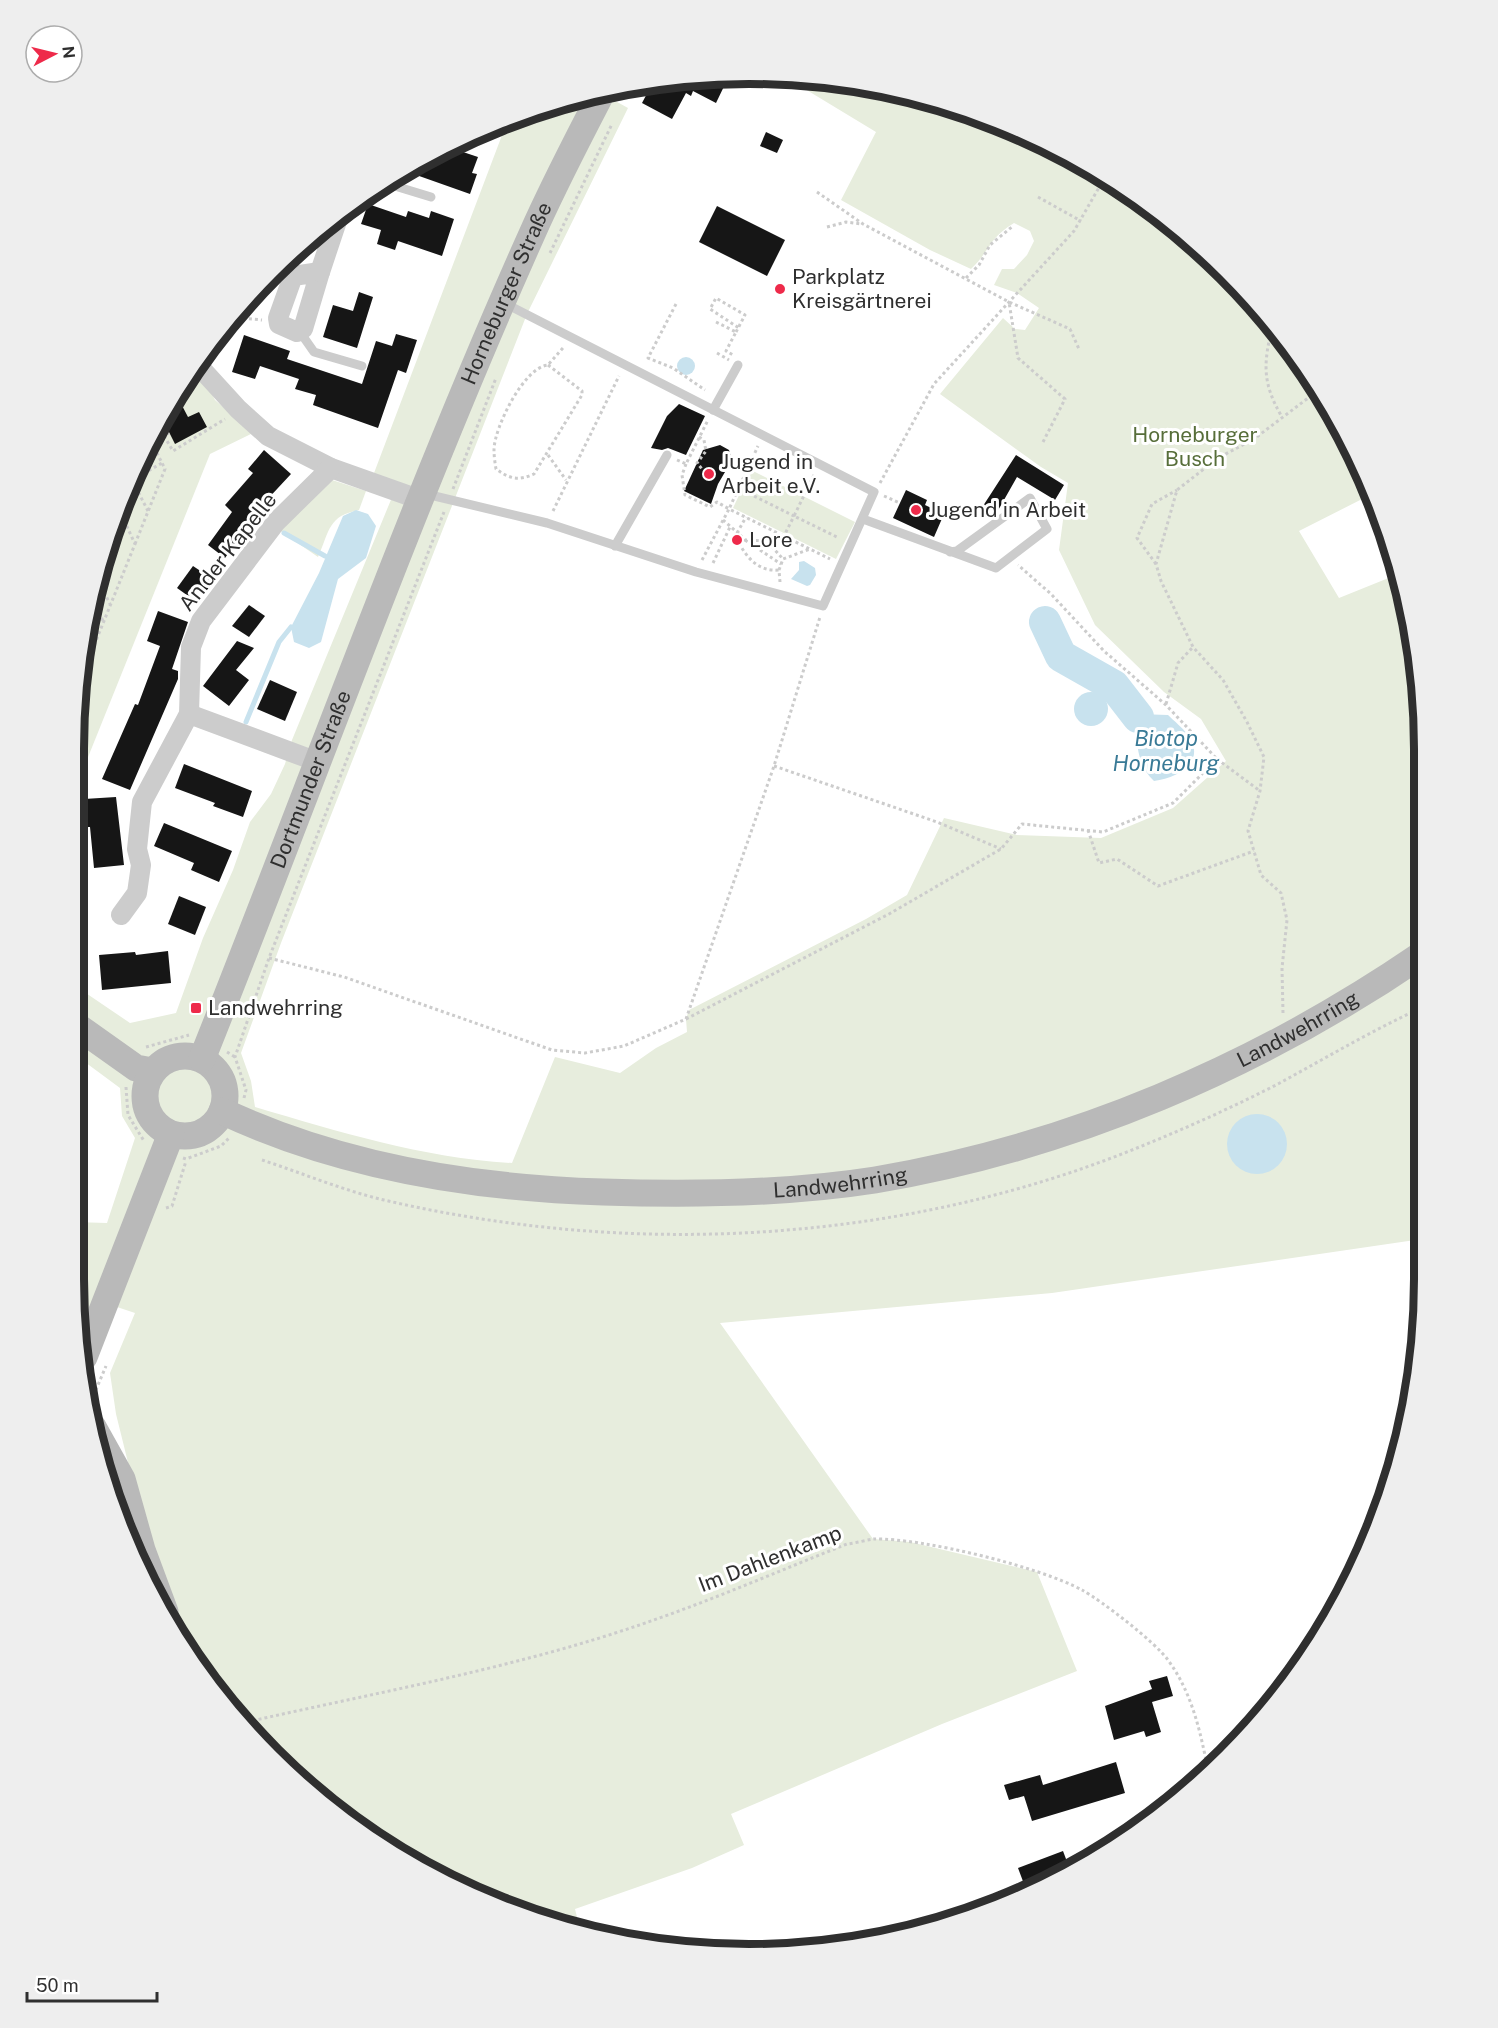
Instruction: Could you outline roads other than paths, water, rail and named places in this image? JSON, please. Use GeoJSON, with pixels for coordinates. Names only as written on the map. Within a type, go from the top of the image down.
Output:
{"type":"FeatureCollection","features":[{"type":"Feature","properties":{"kind":"main road","name":"Horneburger Straße"},"geometry":{"type":"LineString","coordinates":[[423,497],[533,230],[602,101]]}},
{"type":"Feature","properties":{"kind":"main road","name":"Dortmunder Straße"},"geometry":{"type":"LineString","coordinates":[[202,1059],[423,497]]}},
{"type":"Feature","properties":{"kind":"main road","name":"Landwehrring"},"geometry":{"type":"LineString","coordinates":[[222,1111],[333,1153],[412,1173],[550,1191],[670,1194],[789,1188],[873,1180],[1001,1151],[1075,1129],[1183,1089],[1287,1038],[1347,1004],[1414,960]]}},
{"type":"Feature","properties":{"kind":"main road"},"geometry":{"type":"LineString","coordinates":[[84,1031],[136,1068],[152,1071]]}},
{"type":"Feature","properties":{"kind":"main road"},"geometry":{"type":"LineString","coordinates":[[189,1055],[202,1059],[220,1076],[225,1099],[222,1111],[216,1122],[195,1135],[171,1134],[151,1119],[146,1107],[146,1082],[152,1071],[162,1062],[175,1056],[189,1055]]}},
{"type":"Feature","properties":{"kind":"main road"},"geometry":{"type":"LineString","coordinates":[[88,1347],[171,1134]]}},
{"type":"Feature","properties":{"kind":"main road"},"geometry":{"type":"LineString","coordinates":[[108,1453],[122,1479],[141,1546]]}},
{"type":"Feature","properties":{"kind":"street"},"geometry":{"type":"LineString","coordinates":[[320,272],[293,276],[277,321],[279,324],[300,332],[334,229]]}},
{"type":"Feature","properties":{"kind":"street"},"geometry":{"type":"LineString","coordinates":[[203,370],[238,409],[268,436],[331,468],[423,497]]}},
{"type":"Feature","properties":{"kind":"street","name":"An der Kapelle"},"geometry":{"type":"LineString","coordinates":[[121,915],[137,893],[141,865],[137,849],[142,802],[189,714],[191,647],[201,621],[276,522],[331,468]]}},
{"type":"Feature","properties":{"kind":"street"},"geometry":{"type":"LineString","coordinates":[[189,714],[318,762]]}},
{"type":"Feature","properties":{"kind":"lane"},"geometry":{"type":"LineString","coordinates":[[396,186],[431,197]]}},
{"type":"Feature","properties":{"kind":"lane"},"geometry":{"type":"LineString","coordinates":[[423,497],[450,499],[547,523],[696,572],[824,606],[874,492],[502,302]]}},
{"type":"Feature","properties":{"kind":"lane"},"geometry":{"type":"LineString","coordinates":[[300,332],[314,352],[362,366]]}},
{"type":"Feature","properties":{"kind":"lane"},"geometry":{"type":"LineString","coordinates":[[713,410],[736,360]]}},
{"type":"Feature","properties":{"kind":"lane"},"geometry":{"type":"LineString","coordinates":[[615,546],[667,455]]}},
{"type":"Feature","properties":{"kind":"lane"},"geometry":{"type":"LineString","coordinates":[[863,519],[950,552],[996,568],[1047,529],[1030,498],[957,551],[950,552]]}},
{"type":"Feature","properties":{"kind":"water"},"geometry":{"type":"Polygon","coordinates":[[[682,357],[690,357],[695,362],[693,373],[682,375],[677,370],[677,362],[682,357]]]}},
{"type":"Feature","properties":{"kind":"water"},"geometry":{"type":"Polygon","coordinates":[[[356,510],[368,514],[376,526],[366,558],[338,579],[321,642],[309,648],[294,642],[291,627],[319,573],[343,516],[356,510]]]}},
{"type":"Feature","properties":{"kind":"water"},"geometry":{"type":"Polygon","coordinates":[[[804,561],[815,568],[816,575],[807,586],[791,579],[799,570],[799,562],[804,561]]]}},
{"type":"Feature","properties":{"kind":"water"},"geometry":{"type":"Polygon","coordinates":[[[1091,692],[1103,697],[1108,709],[1103,721],[1091,726],[1079,721],[1074,709],[1079,697],[1091,692]]]}},
{"type":"Feature","properties":{"kind":"water","name":"Biotop Horneburg"},"geometry":{"type":"Polygon","coordinates":[[[1138,714],[1168,715],[1184,730],[1193,745],[1194,753],[1187,767],[1172,776],[1154,781],[1140,759],[1138,714]]]}},
{"type":"Feature","properties":{"kind":"water"},"geometry":{"type":"Polygon","coordinates":[[[84,937],[85,938],[84,962],[84,937]]]}},
{"type":"Feature","properties":{"kind":"water"},"geometry":{"type":"Polygon","coordinates":[[[1251,1114],[1263,1114],[1274,1119],[1282,1127],[1287,1144],[1285,1156],[1274,1169],[1263,1174],[1251,1174],[1240,1169],[1232,1161],[1227,1150],[1227,1138],[1232,1127],[1240,1119],[1251,1114]]]}},
{"type":"Feature","properties":{"kind":"waterway"},"geometry":{"type":"LineString","coordinates":[[284,533],[325,556]]}},
{"type":"Feature","properties":{"kind":"waterway"},"geometry":{"type":"LineString","coordinates":[[1045,622],[1061,656],[1114,686],[1138,717]]}},
{"type":"Feature","properties":{"kind":"waterway"},"geometry":{"type":"LineString","coordinates":[[246,722],[279,642],[291,627]]}},
{"type":"Feature","properties":{"kind":"place","name":"Parkplatz Kreisgärtnerei"},"geometry":{"type":"Point","coordinates":[780,289]}},
{"type":"Feature","properties":{"kind":"place","name":"Jugend in Arbeit e.V."},"geometry":{"type":"Point","coordinates":[709,474]}},
{"type":"Feature","properties":{"kind":"place","name":"Jugend in Arbeit"},"geometry":{"type":"Point","coordinates":[916,510]}},
{"type":"Feature","properties":{"kind":"place","name":"Lore"},"geometry":{"type":"Point","coordinates":[737,540]}},
{"type":"Feature","properties":{"kind":"place","name":"Landwehrring"},"geometry":{"type":"Point","coordinates":[196,1008]}},
{"type":"Feature","properties":{"kind":"park label","name":"Horneburger Busch"},"geometry":{"type":"Point","coordinates":[1195,447]}}]}
